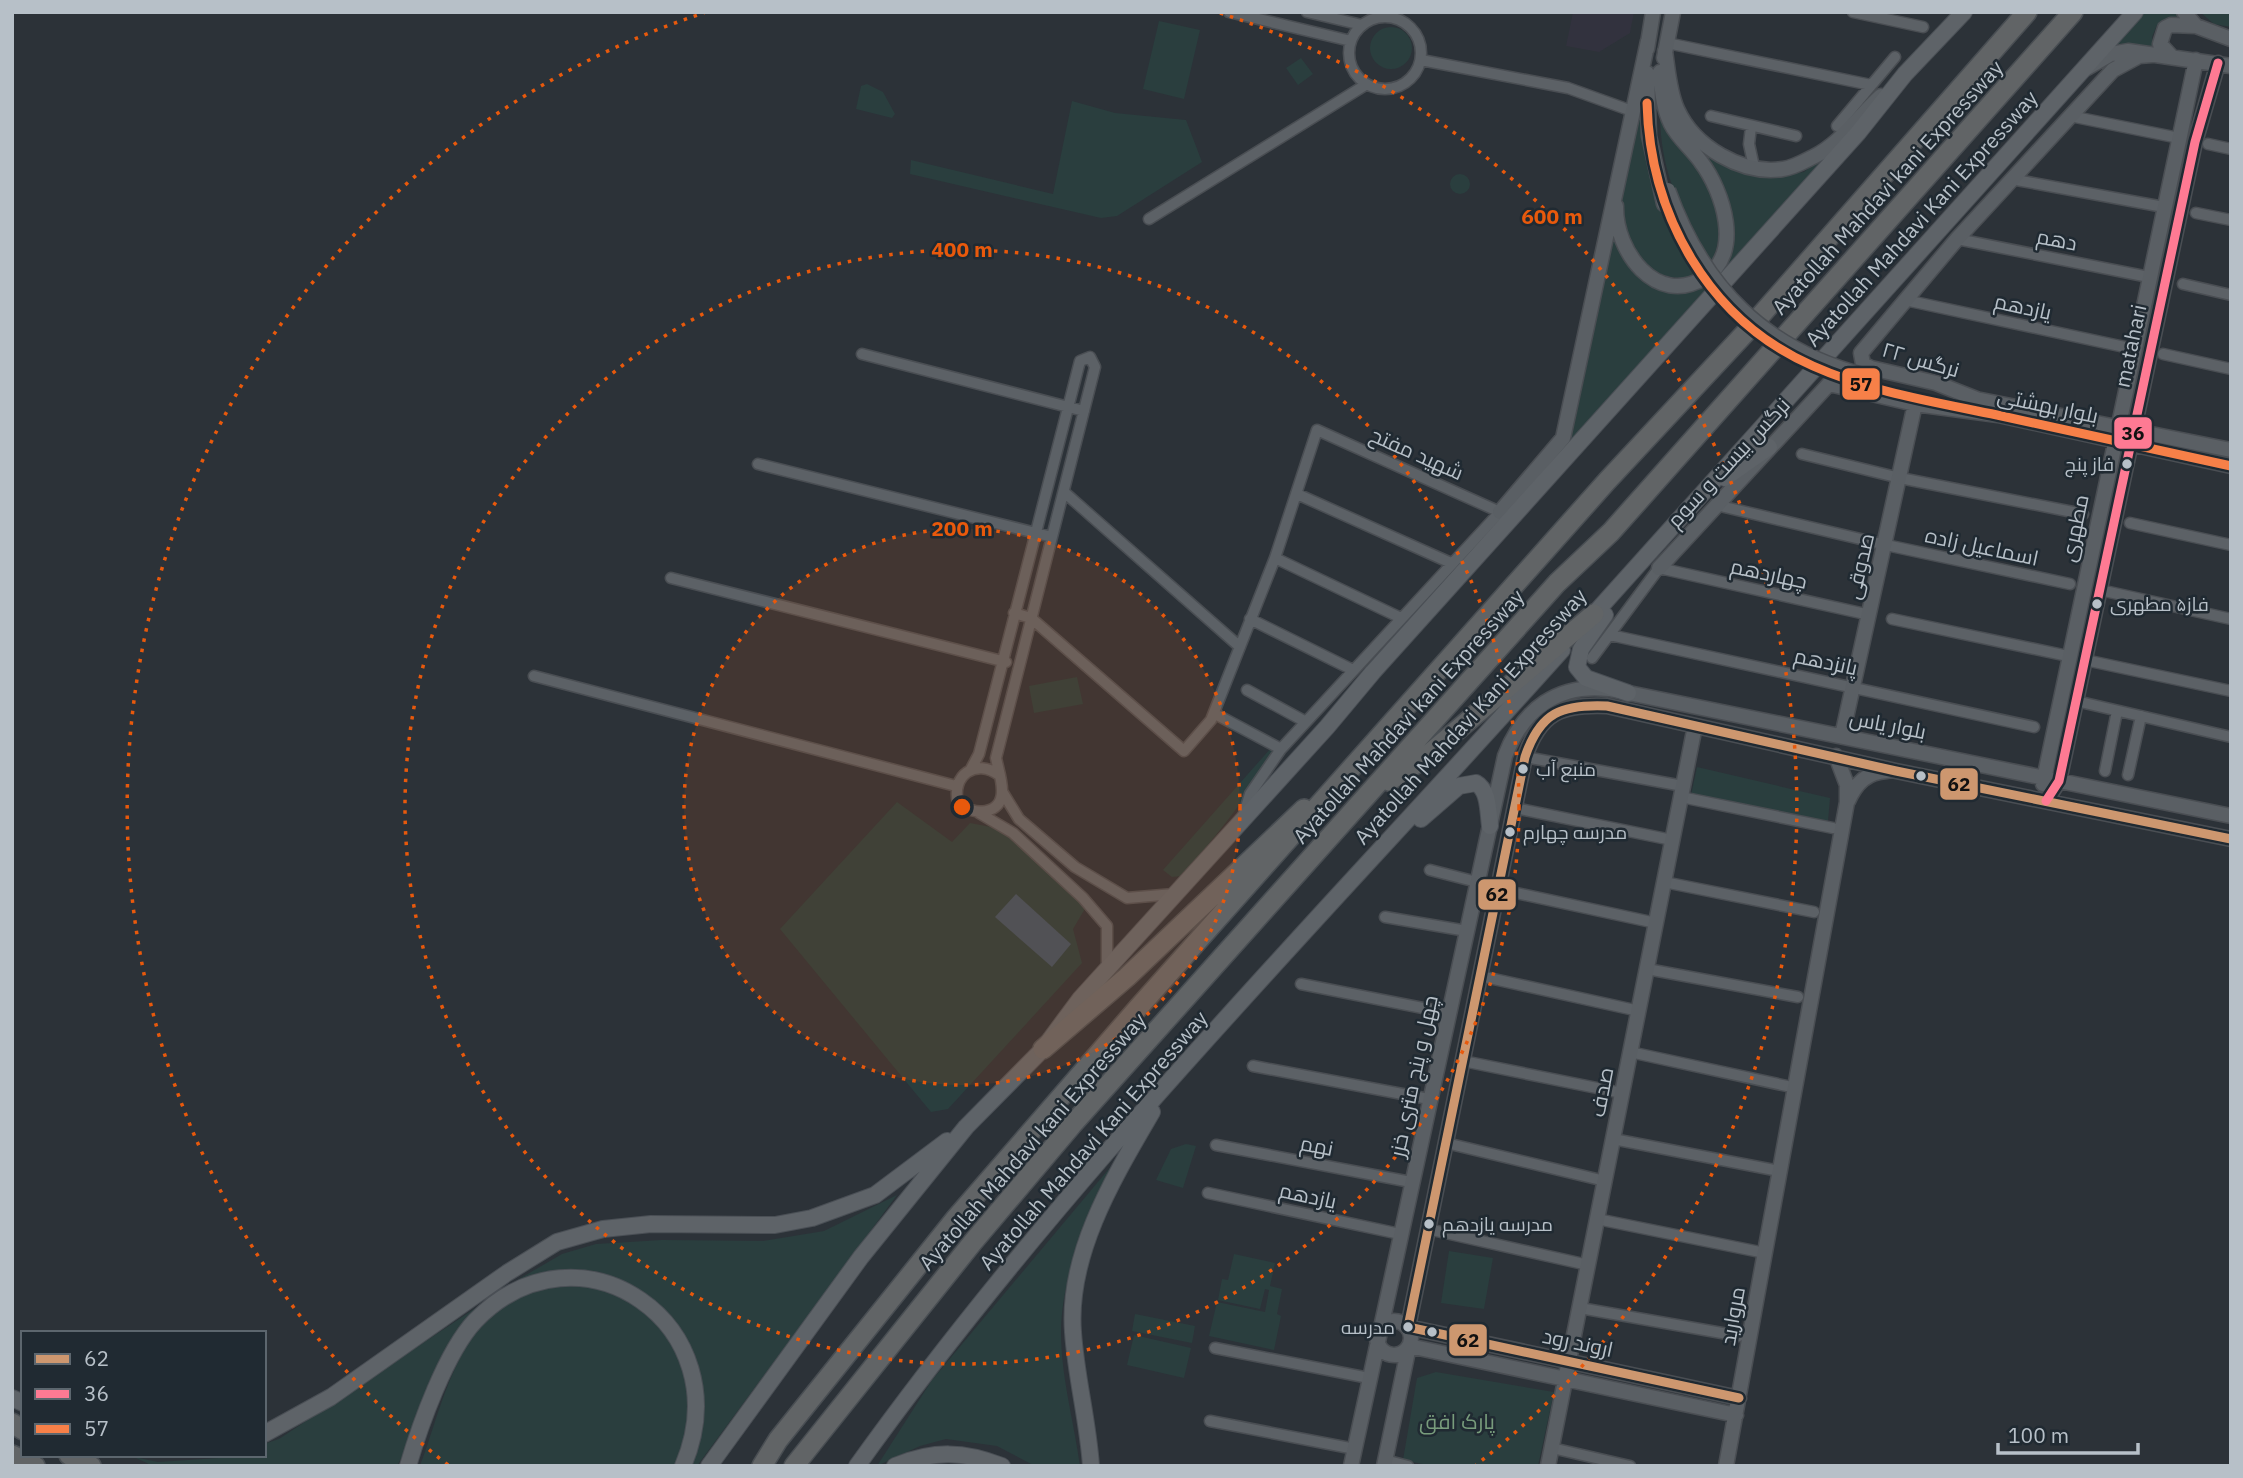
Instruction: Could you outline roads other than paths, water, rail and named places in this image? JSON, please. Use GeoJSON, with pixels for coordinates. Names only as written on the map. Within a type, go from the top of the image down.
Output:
{"type":"FeatureCollection","features":[{"type":"Feature","properties":{"kind":"highway","name":"Ayatollah Mahdavi Kani Expressway"},"geometry":{"type":"LineString","coordinates":[[762,1466],[778,1440],[956,1218],[1138,1008],[1292,839],[1349,768],[1746,331],[2027,12]]}},
{"type":"Feature","properties":{"kind":"highway","name":"Ayatollah Mahdavi kani Expressway"},"geometry":{"type":"LineString","coordinates":[[794,1466],[973,1242],[1072,1125],[1557,583],[1620,522],[2073,12]]}},
{"type":"Feature","properties":{"kind":"highway"},"geometry":{"type":"LineString","coordinates":[[1367,795],[1422,760],[1594,614]]}},
{"type":"Feature","properties":{"kind":"highway"},"geometry":{"type":"LineString","coordinates":[[1043,1049],[1127,976],[1274,835],[1349,768]]}},
{"type":"Feature","properties":{"kind":"highway"},"geometry":{"type":"LineString","coordinates":[[12,1455],[35,1466]]}},
{"type":"Feature","properties":{"kind":"highway"},"geometry":{"type":"LineString","coordinates":[[73,1457],[91,1466]]}},
{"type":"Feature","properties":{"kind":"main road"},"geometry":{"type":"LineString","coordinates":[[1509,513],[1522,488],[1563,438],[1653,12]]}},
{"type":"Feature","properties":{"kind":"main road"},"geometry":{"type":"LineString","coordinates":[[1666,197],[1656,135],[1660,72],[1674,12]]}},
{"type":"Feature","properties":{"kind":"main road"},"geometry":{"type":"LineString","coordinates":[[1666,47],[1672,97],[1685,124],[1716,153],[1736,163],[1784,169],[1815,156],[1834,144],[1964,12]]}},
{"type":"Feature","properties":{"kind":"main road","name":"Ayatollah Mahdavi Kani Expressway"},"geometry":{"type":"LineString","coordinates":[[857,1466],[921,1377],[1121,1137],[2135,12]]}},
{"type":"Feature","properties":{"kind":"main road"},"geometry":{"type":"LineString","coordinates":[[2184,12],[2196,26]]}},
{"type":"Feature","properties":{"kind":"main road"},"geometry":{"type":"LineString","coordinates":[[2172,57],[2160,44],[2165,28],[2171,25],[2196,26],[2230,37]]}},
{"type":"Feature","properties":{"kind":"main road"},"geometry":{"type":"LineString","coordinates":[[1648,41],[1649,136],[1666,197],[1701,264],[1751,319],[1817,360],[1862,379]]}},
{"type":"Feature","properties":{"kind":"main road"},"geometry":{"type":"LineString","coordinates":[[2087,68],[2120,52],[2224,64]]}},
{"type":"Feature","properties":{"kind":"main road","name":"نرگس ۲۲"},"geometry":{"type":"LineString","coordinates":[[1979,400],[1936,383],[1863,364],[1861,353],[1957,239],[2113,70],[2139,56],[2152,55]]}},
{"type":"Feature","properties":{"kind":"main road","name":"مطهری"},"geometry":{"type":"LineString","coordinates":[[2046,801],[2042,777],[2196,60]]}},
{"type":"Feature","properties":{"kind":"main road","name":"matahari"},"geometry":{"type":"LineString","coordinates":[[2046,801],[2059,780],[2208,89],[2224,64]]}},
{"type":"Feature","properties":{"kind":"main road"},"geometry":{"type":"LineString","coordinates":[[1616,180],[1618,232],[1634,264],[1665,284],[1685,286],[1713,271],[1723,256],[1726,241],[1720,196],[1701,161],[1672,127],[1664,106],[1660,72]]}},
{"type":"Feature","properties":{"kind":"main road"},"geometry":{"type":"LineString","coordinates":[[709,1466],[861,1257],[966,1127],[1043,1049],[1107,969],[1243,818],[1509,513],[1552,475],[1858,134],[1905,74]]}},
{"type":"Feature","properties":{"kind":"main road"},"geometry":{"type":"LineString","coordinates":[[2190,86],[2208,89]]}},
{"type":"Feature","properties":{"kind":"main road","name":"بلوار بهشتی"},"geometry":{"type":"LineString","coordinates":[[1862,379],[1998,415],[2116,433]]}},
{"type":"Feature","properties":{"kind":"main road","name":"بلوار بهشتی"},"geometry":{"type":"LineString","coordinates":[[1862,379],[1979,400],[2133,437],[2231,466]]}},
{"type":"Feature","properties":{"kind":"main road","name":"نرگس بیست و سوم"},"geometry":{"type":"LineString","coordinates":[[1659,568],[1829,384],[1914,404]]}},
{"type":"Feature","properties":{"kind":"main road"},"geometry":{"type":"LineString","coordinates":[[1914,404],[1998,415]]}},
{"type":"Feature","properties":{"kind":"main road","name":"صدوقی"},"geometry":{"type":"LineString","coordinates":[[1842,736],[1886,545],[1914,404]]}},
{"type":"Feature","properties":{"kind":"main road","name":"بلوار بهشتی"},"geometry":{"type":"LineString","coordinates":[[2133,437],[2231,450]]}},
{"type":"Feature","properties":{"kind":"main road"},"geometry":{"type":"LineString","coordinates":[[1706,491],[1769,447]]}},
{"type":"Feature","properties":{"kind":"main road"},"geometry":{"type":"LineString","coordinates":[[1522,488],[1552,475]]}},
{"type":"Feature","properties":{"kind":"main road"},"geometry":{"type":"LineString","coordinates":[[1628,693],[1586,678],[1580,673],[1576,662],[1581,649],[1633,570]]}},
{"type":"Feature","properties":{"kind":"main road"},"geometry":{"type":"LineString","coordinates":[[1607,706],[1600,696],[1609,689]]}},
{"type":"Feature","properties":{"kind":"main road","name":"بلوار یاس"},"geometry":{"type":"LineString","coordinates":[[1539,704],[1570,691],[1609,689],[2231,816]]}},
{"type":"Feature","properties":{"kind":"main road","name":"چهل و پنج متری خزر"},"geometry":{"type":"LineString","coordinates":[[1351,1466],[1377,1335],[1508,746],[1518,728],[1539,704]]}},
{"type":"Feature","properties":{"kind":"main road","name":"بلوار یاس"},"geometry":{"type":"LineString","coordinates":[[1525,757],[1537,729],[1547,718],[1572,706],[1607,706],[1896,771],[2231,839]]}},
{"type":"Feature","properties":{"kind":"main road","name":"صدف"},"geometry":{"type":"LineString","coordinates":[[1548,1466],[1695,726]]}},
{"type":"Feature","properties":{"kind":"main road"},"geometry":{"type":"LineString","coordinates":[[1836,756],[1847,785],[1847,802]]}},
{"type":"Feature","properties":{"kind":"main road"},"geometry":{"type":"LineString","coordinates":[[1385,1463],[1411,1336],[1408,1327],[1525,757]]}},
{"type":"Feature","properties":{"kind":"main road"},"geometry":{"type":"LineString","coordinates":[[1847,802],[1863,778],[1875,772],[1896,771]]}},
{"type":"Feature","properties":{"kind":"main road"},"geometry":{"type":"LineString","coordinates":[[1366,866],[1468,783],[1482,786],[1490,826]]}},
{"type":"Feature","properties":{"kind":"main road","name":"مروارید"},"geometry":{"type":"LineString","coordinates":[[1727,1466],[1847,802]]}},
{"type":"Feature","properties":{"kind":"main road"},"geometry":{"type":"LineString","coordinates":[[1091,1466],[1073,1333],[1076,1286],[1085,1250],[1116,1173],[1165,1089]]}},
{"type":"Feature","properties":{"kind":"main road"},"geometry":{"type":"LineString","coordinates":[[266,1433],[331,1397],[507,1273],[557,1242],[603,1229],[651,1224],[775,1225],[812,1218],[875,1195],[966,1127]]}},
{"type":"Feature","properties":{"kind":"main road"},"geometry":{"type":"LineString","coordinates":[[408,1466],[424,1417],[463,1336],[474,1323],[507,1294],[551,1280],[580,1278],[628,1293],[647,1305],[679,1340],[695,1379],[698,1403],[694,1438],[683,1466]]}},
{"type":"Feature","properties":{"kind":"main road"},"geometry":{"type":"LineString","coordinates":[[1408,1327],[1398,1321],[1387,1322],[1377,1335],[1380,1346],[1389,1354],[1400,1353],[1409,1346]]}},
{"type":"Feature","properties":{"kind":"main road","name":"اروند رود"},"geometry":{"type":"LineString","coordinates":[[1408,1327],[1739,1398]]}},
{"type":"Feature","properties":{"kind":"main road","name":"اروند رود"},"geometry":{"type":"LineString","coordinates":[[1409,1346],[1736,1415]]}},
{"type":"Feature","properties":{"kind":"main road"},"geometry":{"type":"LineString","coordinates":[[895,1466],[914,1458],[949,1452],[1002,1466]]}},
{"type":"Feature","properties":{"kind":"street"},"geometry":{"type":"LineString","coordinates":[[1229,12],[1351,41]]}},
{"type":"Feature","properties":{"kind":"street"},"geometry":{"type":"LineString","coordinates":[[1307,12],[1362,25]]}},
{"type":"Feature","properties":{"kind":"street"},"geometry":{"type":"LineString","coordinates":[[1853,12],[1923,27]]}},
{"type":"Feature","properties":{"kind":"street"},"geometry":{"type":"LineString","coordinates":[[1386,14],[1399,19],[1418,36],[1421,60],[1410,80],[1401,86],[1378,89],[1367,84],[1351,65],[1351,41],[1362,25],[1386,14]]}},
{"type":"Feature","properties":{"kind":"street"},"geometry":{"type":"LineString","coordinates":[[1666,47],[1871,85]]}},
{"type":"Feature","properties":{"kind":"street"},"geometry":{"type":"LineString","coordinates":[[1836,126],[1895,57]]}},
{"type":"Feature","properties":{"kind":"street"},"geometry":{"type":"LineString","coordinates":[[1421,60],[1568,88],[1632,111]]}},
{"type":"Feature","properties":{"kind":"street"},"geometry":{"type":"LineString","coordinates":[[1149,219],[1367,84]]}},
{"type":"Feature","properties":{"kind":"street"},"geometry":{"type":"LineString","coordinates":[[2070,116],[2179,138]]}},
{"type":"Feature","properties":{"kind":"street"},"geometry":{"type":"LineString","coordinates":[[1711,117],[1796,136]]}},
{"type":"Feature","properties":{"kind":"street"},"geometry":{"type":"LineString","coordinates":[[1751,127],[1749,144],[1754,167]]}},
{"type":"Feature","properties":{"kind":"street"},"geometry":{"type":"LineString","coordinates":[[1736,163],[1749,144]]}},
{"type":"Feature","properties":{"kind":"street"},"geometry":{"type":"LineString","coordinates":[[2208,144],[2231,149]]}},
{"type":"Feature","properties":{"kind":"street"},"geometry":{"type":"LineString","coordinates":[[2011,179],[2164,207]]}},
{"type":"Feature","properties":{"kind":"street"},"geometry":{"type":"LineString","coordinates":[[2196,213],[2231,220]]}},
{"type":"Feature","properties":{"kind":"street","name":"دهم"},"geometry":{"type":"LineString","coordinates":[[1957,239],[2149,277]]}},
{"type":"Feature","properties":{"kind":"street"},"geometry":{"type":"LineString","coordinates":[[2183,284],[2231,295]]}},
{"type":"Feature","properties":{"kind":"street","name":"یازدهم"},"geometry":{"type":"LineString","coordinates":[[1905,300],[2134,349]]}},
{"type":"Feature","properties":{"kind":"street"},"geometry":{"type":"LineString","coordinates":[[862,354],[1084,411]]}},
{"type":"Feature","properties":{"kind":"street"},"geometry":{"type":"LineString","coordinates":[[2163,354],[2231,369]]}},
{"type":"Feature","properties":{"kind":"street"},"geometry":{"type":"LineString","coordinates":[[971,769],[979,754],[1067,406],[1080,361],[1090,357],[1096,365],[996,758],[1003,793],[1019,819],[1075,867],[1127,898],[1174,894]]}},
{"type":"Feature","properties":{"kind":"street","name":"شهید مفتح"},"geometry":{"type":"LineString","coordinates":[[1297,494],[1317,430],[1509,513]]}},
{"type":"Feature","properties":{"kind":"street"},"geometry":{"type":"LineString","coordinates":[[1802,454],[1900,478],[2083,514]]}},
{"type":"Feature","properties":{"kind":"street"},"geometry":{"type":"LineString","coordinates":[[758,464],[1052,537]]}},
{"type":"Feature","properties":{"kind":"street"},"geometry":{"type":"LineString","coordinates":[[1064,492],[1240,647]]}},
{"type":"Feature","properties":{"kind":"street"},"geometry":{"type":"LineString","coordinates":[[1014,613],[1031,618],[1184,751],[1210,720],[1261,587],[1275,558],[1297,494],[1451,563]]}},
{"type":"Feature","properties":{"kind":"street","name":"اسماعیل زاده"},"geometry":{"type":"LineString","coordinates":[[1716,505],[2070,584]]}},
{"type":"Feature","properties":{"kind":"street"},"geometry":{"type":"LineString","coordinates":[[1243,818],[1250,794],[1281,749],[1451,563],[1509,513]]}},
{"type":"Feature","properties":{"kind":"street"},"geometry":{"type":"LineString","coordinates":[[2130,523],[2231,545]]}},
{"type":"Feature","properties":{"kind":"street"},"geometry":{"type":"LineString","coordinates":[[1275,558],[1401,618]]}},
{"type":"Feature","properties":{"kind":"street"},"geometry":{"type":"LineString","coordinates":[[1592,658],[1659,568]]}},
{"type":"Feature","properties":{"kind":"street","name":"چهاردهم"},"geometry":{"type":"LineString","coordinates":[[1659,568],[1870,615]]}},
{"type":"Feature","properties":{"kind":"street"},"geometry":{"type":"LineString","coordinates":[[671,578],[1019,665]]}},
{"type":"Feature","properties":{"kind":"street"},"geometry":{"type":"LineString","coordinates":[[2100,590],[2231,619]]}},
{"type":"Feature","properties":{"kind":"street"},"geometry":{"type":"LineString","coordinates":[[1250,619],[1353,670]]}},
{"type":"Feature","properties":{"kind":"street"},"geometry":{"type":"LineString","coordinates":[[1892,619],[2068,656]]}},
{"type":"Feature","properties":{"kind":"street","name":"پانزدهم"},"geometry":{"type":"LineString","coordinates":[[1610,635],[2034,727]]}},
{"type":"Feature","properties":{"kind":"street"},"geometry":{"type":"LineString","coordinates":[[2085,660],[2231,691]]}},
{"type":"Feature","properties":{"kind":"street"},"geometry":{"type":"LineString","coordinates":[[534,676],[956,786]]}},
{"type":"Feature","properties":{"kind":"street"},"geometry":{"type":"LineString","coordinates":[[1247,690],[1306,722]]}},
{"type":"Feature","properties":{"kind":"street"},"geometry":{"type":"LineString","coordinates":[[2076,701],[2231,737]]}},
{"type":"Feature","properties":{"kind":"street"},"geometry":{"type":"LineString","coordinates":[[2105,771],[2118,711]]}},
{"type":"Feature","properties":{"kind":"street"},"geometry":{"type":"LineString","coordinates":[[1219,716],[1281,749]]}},
{"type":"Feature","properties":{"kind":"street"},"geometry":{"type":"LineString","coordinates":[[2128,775],[2141,716]]}},
{"type":"Feature","properties":{"kind":"street"},"geometry":{"type":"LineString","coordinates":[[1525,757],[1833,828]]}},
{"type":"Feature","properties":{"kind":"street"},"geometry":{"type":"LineString","coordinates":[[999,775],[990,768],[971,769],[961,775],[956,786],[958,803],[964,809],[979,813],[1013,833],[1083,898],[1107,926],[1107,969]]}},
{"type":"Feature","properties":{"kind":"street"},"geometry":{"type":"LineString","coordinates":[[979,813],[990,811],[999,804],[1003,793]]}},
{"type":"Feature","properties":{"kind":"street"},"geometry":{"type":"LineString","coordinates":[[1515,808],[1672,840]]}},
{"type":"Feature","properties":{"kind":"street"},"geometry":{"type":"LineString","coordinates":[[1430,870],[1477,881]]}},
{"type":"Feature","properties":{"kind":"street"},"geometry":{"type":"LineString","coordinates":[[1664,882],[1814,912]]}},
{"type":"Feature","properties":{"kind":"street"},"geometry":{"type":"LineString","coordinates":[[1498,889],[1656,923]]}},
{"type":"Feature","properties":{"kind":"street"},"geometry":{"type":"LineString","coordinates":[[1385,917],[1466,931]]}},
{"type":"Feature","properties":{"kind":"street"},"geometry":{"type":"LineString","coordinates":[[1647,969],[1798,997]]}},
{"type":"Feature","properties":{"kind":"street"},"geometry":{"type":"LineString","coordinates":[[1480,976],[1639,1011]]}},
{"type":"Feature","properties":{"kind":"street"},"geometry":{"type":"LineString","coordinates":[[1301,984],[1448,1013]]}},
{"type":"Feature","properties":{"kind":"street"},"geometry":{"type":"LineString","coordinates":[[1630,1052],[1787,1086]]}},
{"type":"Feature","properties":{"kind":"street"},"geometry":{"type":"LineString","coordinates":[[1463,1061],[1622,1093]]}},
{"type":"Feature","properties":{"kind":"street"},"geometry":{"type":"LineString","coordinates":[[1253,1066],[1429,1099]]}},
{"type":"Feature","properties":{"kind":"street"},"geometry":{"type":"LineString","coordinates":[[1613,1139],[1774,1170]]}},
{"type":"Feature","properties":{"kind":"street"},"geometry":{"type":"LineString","coordinates":[[1446,1143],[1605,1181]]}},
{"type":"Feature","properties":{"kind":"street","name":"نهم"},"geometry":{"type":"LineString","coordinates":[[1216,1146],[1411,1182]]}},
{"type":"Feature","properties":{"kind":"street","name":"یازدهم"},"geometry":{"type":"LineString","coordinates":[[1208,1193],[1400,1234]]}},
{"type":"Feature","properties":{"kind":"street"},"geometry":{"type":"LineString","coordinates":[[1597,1219],[1760,1252]]}},
{"type":"Feature","properties":{"kind":"street"},"geometry":{"type":"LineString","coordinates":[[1428,1229],[1588,1265]]}},
{"type":"Feature","properties":{"kind":"street"},"geometry":{"type":"LineString","coordinates":[[1580,1308],[1739,1336]]}},
{"type":"Feature","properties":{"kind":"street"},"geometry":{"type":"LineString","coordinates":[[1215,1348],[1369,1378]]}},
{"type":"Feature","properties":{"kind":"street"},"geometry":{"type":"LineString","coordinates":[[1210,1421],[1355,1449]]}},
{"type":"Feature","properties":{"kind":"street"},"geometry":{"type":"LineString","coordinates":[[1552,1448],[1630,1466]]}},
{"type":"Feature","properties":{"kind":"street"},"geometry":{"type":"LineString","coordinates":[[1385,1463],[1408,1466]]}},
{"type":"Feature","properties":{"kind":"place","name":"فاز پنج"},"geometry":{"type":"Point","coordinates":[2127,464]}},
{"type":"Feature","properties":{"kind":"place","name":"فاز۵ مطهری"},"geometry":{"type":"Point","coordinates":[2097,604]}},
{"type":"Feature","properties":{"kind":"place","name":"منبع آب"},"geometry":{"type":"Point","coordinates":[1523,769]}},
{"type":"Feature","properties":{"kind":"place","name":"مدرسه چهارم"},"geometry":{"type":"Point","coordinates":[1510,832]}},
{"type":"Feature","properties":{"kind":"place","name":"مدرسه یازدهم"},"geometry":{"type":"Point","coordinates":[1429,1224]}},
{"type":"Feature","properties":{"kind":"place","name":"مدرسه"},"geometry":{"type":"Point","coordinates":[1408,1327]}},
{"type":"Feature","properties":{"kind":"park label","name":"پارک افق"},"geometry":{"type":"Point","coordinates":[1457,1421]}}]}
